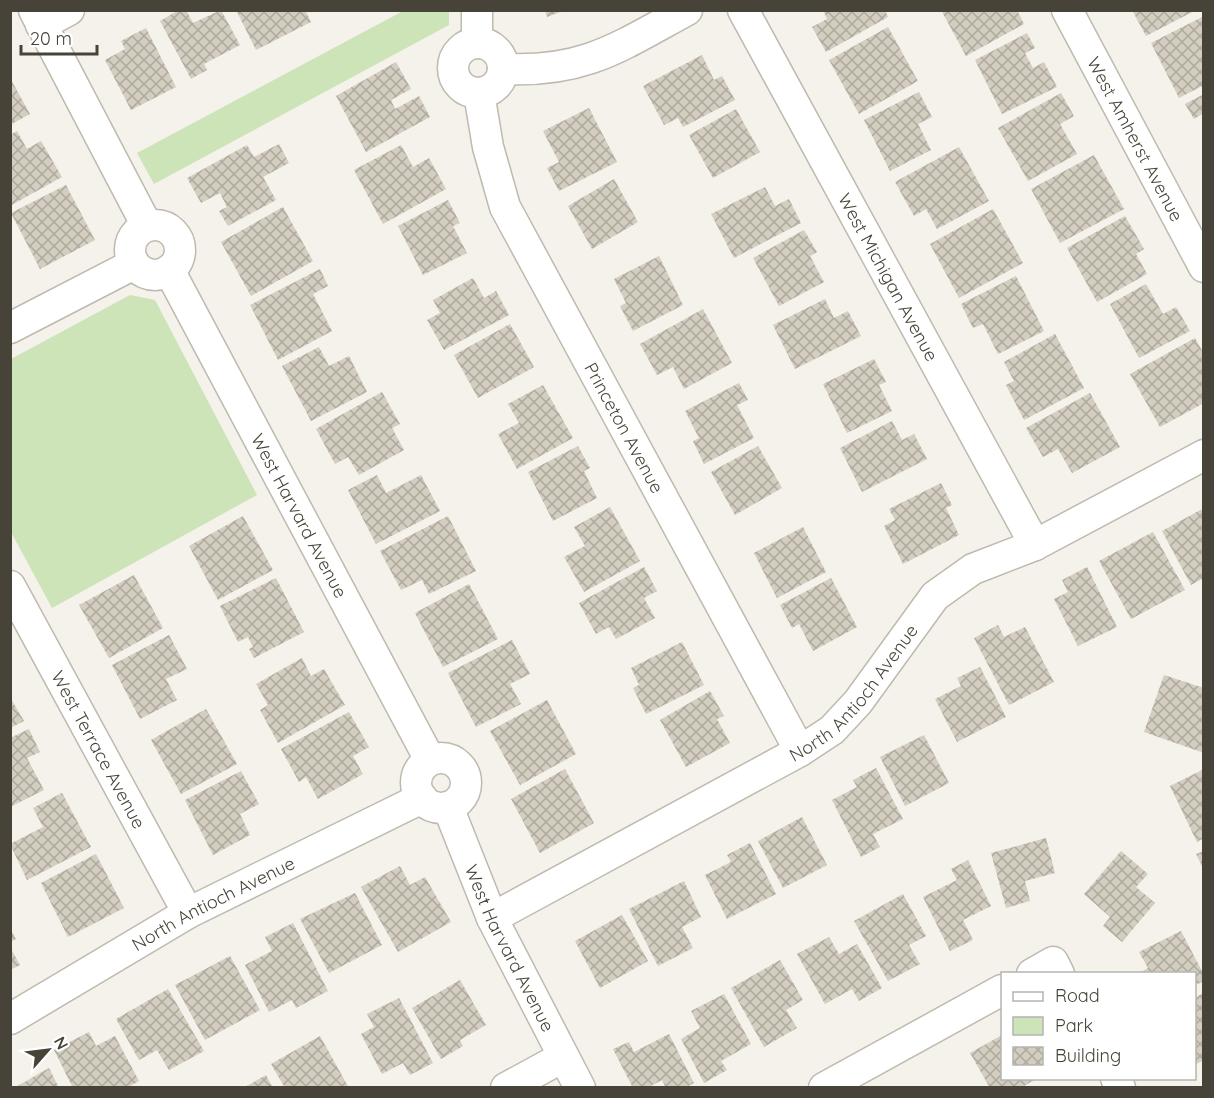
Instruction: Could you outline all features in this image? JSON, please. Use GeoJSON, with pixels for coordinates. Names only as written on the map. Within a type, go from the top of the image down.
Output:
{"type":"FeatureCollection","features":[{"type":"Feature","properties":{"kind":"street"},"geometry":{"type":"LineString","coordinates":[[69,10],[37,18],[147,226]]}},
{"type":"Feature","properties":{"kind":"street"},"geometry":{"type":"LineString","coordinates":[[477,10],[477,43]]}},
{"type":"Feature","properties":{"kind":"street"},"geometry":{"type":"LineString","coordinates":[[503,69],[536,70],[574,65],[607,53],[687,10]]}},
{"type":"Feature","properties":{"kind":"street","name":"West Michigan Avenue"},"geometry":{"type":"LineString","coordinates":[[743,10],[1035,545]]}},
{"type":"Feature","properties":{"kind":"street","name":"West Amherst Avenue"},"geometry":{"type":"LineString","coordinates":[[1067,10],[1203,267]]}},
{"type":"Feature","properties":{"kind":"street"},"geometry":{"type":"LineString","coordinates":[[477,43],[490,46],[497,51],[503,69],[496,85],[479,93],[466,90],[458,83],[454,73],[457,54],[468,45],[477,43]]}},
{"type":"Feature","properties":{"kind":"street","name":"Princeton Avenue"},"geometry":{"type":"LineString","coordinates":[[479,93],[488,147],[505,207],[800,751]]}},
{"type":"Feature","properties":{"kind":"street"},"geometry":{"type":"LineString","coordinates":[[147,226],[162,226],[170,229],[179,242],[179,258],[170,270],[162,274],[147,274],[134,264],[130,249],[131,242],[140,230],[147,226]]}},
{"type":"Feature","properties":{"kind":"street"},"geometry":{"type":"LineString","coordinates":[[10,328],[134,264]]}},
{"type":"Feature","properties":{"kind":"street","name":"West Harvard Avenue"},"geometry":{"type":"LineString","coordinates":[[170,270],[430,760]]}},
{"type":"Feature","properties":{"kind":"street","name":"North Antioch Avenue"},"geometry":{"type":"LineString","coordinates":[[492,918],[800,751],[832,730],[858,702],[935,597],[973,569],[1035,545],[1203,455]]}},
{"type":"Feature","properties":{"kind":"street","name":"West Terrace Avenue"},"geometry":{"type":"LineString","coordinates":[[10,586],[188,913]]}},
{"type":"Feature","properties":{"kind":"street"},"geometry":{"type":"LineString","coordinates":[[447,758],[454,761],[465,774],[465,791],[455,804],[435,802],[416,784],[424,764],[430,760],[447,758]]}},
{"type":"Feature","properties":{"kind":"street","name":"North Antioch Avenue"},"geometry":{"type":"LineString","coordinates":[[10,1019],[188,913],[435,802]]}},
{"type":"Feature","properties":{"kind":"street","name":"West Harvard Avenue"},"geometry":{"type":"LineString","coordinates":[[435,802],[580,1088]]}},
{"type":"Feature","properties":{"kind":"street"},"geometry":{"type":"LineString","coordinates":[[824,1088],[1001,991]]}},
{"type":"Feature","properties":{"kind":"street"},"geometry":{"type":"LineString","coordinates":[[506,1088],[563,1057]]}},
{"type":"Feature","properties":{"kind":"green space"},"geometry":{"type":"Polygon","coordinates":[[[403,11],[449,11],[449,25],[154,184],[137,153],[403,11]]]}},
{"type":"Feature","properties":{"kind":"green space"},"geometry":{"type":"Polygon","coordinates":[[[130,295],[155,300],[257,495],[52,608],[11,532],[11,359],[130,295]]]}},
{"type":"Feature","properties":{"kind":"building"},"geometry":{"type":"Polygon","coordinates":[[[179,10],[186,10],[193,23],[221,10],[240,45],[204,64],[207,70],[191,79],[160,21],[179,10]]]}},
{"type":"Feature","properties":{"kind":"building"},"geometry":{"type":"Polygon","coordinates":[[[236,10],[305,10],[311,22],[256,50],[236,10]]]}},
{"type":"Feature","properties":{"kind":"building"},"geometry":{"type":"Polygon","coordinates":[[[545,10],[563,10],[563,11],[547,17],[545,10]]]}},
{"type":"Feature","properties":{"kind":"building"},"geometry":{"type":"Polygon","coordinates":[[[823,10],[885,10],[888,17],[826,52],[812,27],[827,19],[823,10]]]}},
{"type":"Feature","properties":{"kind":"building"},"geometry":{"type":"Polygon","coordinates":[[[941,10],[1017,10],[1024,24],[966,56],[941,10]]]}},
{"type":"Feature","properties":{"kind":"building"},"geometry":{"type":"Polygon","coordinates":[[[1132,10],[1196,10],[1146,36],[1132,10]]]}},
{"type":"Feature","properties":{"kind":"building"},"geometry":{"type":"Polygon","coordinates":[[[1204,16],[1204,85],[1179,98],[1151,43],[1204,16]]]}},
{"type":"Feature","properties":{"kind":"building"},"geometry":{"type":"Polygon","coordinates":[[[888,27],[918,81],[859,114],[829,60],[888,27]]]}},
{"type":"Feature","properties":{"kind":"building"},"geometry":{"type":"Polygon","coordinates":[[[146,28],[176,87],[131,110],[105,60],[125,49],[121,41],[146,28]]]}},
{"type":"Feature","properties":{"kind":"building"},"geometry":{"type":"Polygon","coordinates":[[[1027,33],[1035,48],[1025,53],[1033,68],[1044,62],[1057,87],[1002,114],[975,60],[1027,33]]]}},
{"type":"Feature","properties":{"kind":"building"},"geometry":{"type":"Polygon","coordinates":[[[702,55],[714,80],[722,76],[735,100],[683,127],[678,118],[664,125],[643,86],[702,55]]]}},
{"type":"Feature","properties":{"kind":"building"},"geometry":{"type":"Polygon","coordinates":[[[396,62],[411,89],[391,100],[395,109],[419,96],[430,117],[366,152],[336,96],[396,62]]]}},
{"type":"Feature","properties":{"kind":"building"},"geometry":{"type":"Polygon","coordinates":[[[10,78],[30,114],[10,125],[10,78]]]}},
{"type":"Feature","properties":{"kind":"building"},"geometry":{"type":"Polygon","coordinates":[[[919,92],[932,117],[918,124],[931,150],[890,171],[864,120],[919,92]]]}},
{"type":"Feature","properties":{"kind":"building"},"geometry":{"type":"Polygon","coordinates":[[[1061,93],[1074,116],[1060,124],[1077,154],[1028,181],[998,128],[1061,93]]]}},
{"type":"Feature","properties":{"kind":"building"},"geometry":{"type":"Polygon","coordinates":[[[1204,94],[1204,113],[1194,119],[1185,104],[1204,94]]]}},
{"type":"Feature","properties":{"kind":"building"},"geometry":{"type":"Polygon","coordinates":[[[589,108],[617,162],[559,191],[547,168],[559,162],[543,131],[589,108]]]}},
{"type":"Feature","properties":{"kind":"building"},"geometry":{"type":"Polygon","coordinates":[[[736,109],[760,152],[713,178],[689,135],[736,109]]]}},
{"type":"Feature","properties":{"kind":"building"},"geometry":{"type":"Polygon","coordinates":[[[17,131],[27,149],[41,141],[62,177],[10,206],[10,135],[17,131]]]}},
{"type":"Feature","properties":{"kind":"building"},"geometry":{"type":"Polygon","coordinates":[[[279,144],[289,163],[263,177],[276,200],[228,226],[219,211],[227,207],[220,193],[201,203],[187,178],[247,145],[254,157],[279,144]]]}},
{"type":"Feature","properties":{"kind":"building"},"geometry":{"type":"Polygon","coordinates":[[[401,145],[413,167],[429,158],[446,189],[383,224],[354,170],[401,145]]]}},
{"type":"Feature","properties":{"kind":"building"},"geometry":{"type":"Polygon","coordinates":[[[959,147],[989,201],[937,229],[926,209],[914,216],[895,182],[959,147]]]}},
{"type":"Feature","properties":{"kind":"building"},"geometry":{"type":"Polygon","coordinates":[[[1094,155],[1124,209],[1060,243],[1031,189],[1094,155]]]}},
{"type":"Feature","properties":{"kind":"building"},"geometry":{"type":"Polygon","coordinates":[[[614,179],[638,222],[592,249],[568,206],[614,179]]]}},
{"type":"Feature","properties":{"kind":"building"},"geometry":{"type":"Polygon","coordinates":[[[66,185],[95,240],[40,269],[11,213],[66,185]]]}},
{"type":"Feature","properties":{"kind":"building"},"geometry":{"type":"Polygon","coordinates":[[[765,187],[775,206],[789,199],[801,223],[734,258],[711,214],[765,187]]]}},
{"type":"Feature","properties":{"kind":"building"},"geometry":{"type":"Polygon","coordinates":[[[448,200],[460,223],[453,226],[467,253],[423,275],[398,226],[448,200]]]}},
{"type":"Feature","properties":{"kind":"building"},"geometry":{"type":"Polygon","coordinates":[[[283,207],[313,261],[251,296],[221,242],[283,207]]]}},
{"type":"Feature","properties":{"kind":"building"},"geometry":{"type":"Polygon","coordinates":[[[993,209],[1023,263],[959,298],[930,244],[993,209]]]}},
{"type":"Feature","properties":{"kind":"building"},"geometry":{"type":"Polygon","coordinates":[[[1125,216],[1144,249],[1136,254],[1147,274],[1097,302],[1067,248],[1125,216]]]}},
{"type":"Feature","properties":{"kind":"building"},"geometry":{"type":"Polygon","coordinates":[[[804,230],[817,252],[810,256],[824,282],[779,306],[753,258],[804,230]]]}},
{"type":"Feature","properties":{"kind":"building"},"geometry":{"type":"Polygon","coordinates":[[[659,256],[683,305],[633,331],[620,306],[626,303],[614,279],[659,256]]]}},
{"type":"Feature","properties":{"kind":"building"},"geometry":{"type":"Polygon","coordinates":[[[320,269],[328,286],[313,294],[332,331],[278,360],[250,305],[320,269]]]}},
{"type":"Feature","properties":{"kind":"building"},"geometry":{"type":"Polygon","coordinates":[[[1016,276],[1044,331],[998,354],[983,324],[973,328],[961,304],[1016,276]]]}},
{"type":"Feature","properties":{"kind":"building"},"geometry":{"type":"Polygon","coordinates":[[[473,278],[484,298],[496,291],[509,315],[444,350],[427,320],[440,313],[433,300],[473,278]]]}},
{"type":"Feature","properties":{"kind":"building"},"geometry":{"type":"Polygon","coordinates":[[[1146,284],[1163,314],[1176,307],[1190,331],[1139,358],[1110,304],[1146,284]]]}},
{"type":"Feature","properties":{"kind":"building"},"geometry":{"type":"Polygon","coordinates":[[[825,299],[834,318],[848,311],[861,336],[795,369],[773,325],[825,299]]]}},
{"type":"Feature","properties":{"kind":"building"},"geometry":{"type":"Polygon","coordinates":[[[703,309],[732,363],[684,389],[673,367],[657,375],[640,344],[703,309]]]}},
{"type":"Feature","properties":{"kind":"building"},"geometry":{"type":"Polygon","coordinates":[[[510,324],[534,367],[478,398],[454,355],[510,324]]]}},
{"type":"Feature","properties":{"kind":"building"},"geometry":{"type":"Polygon","coordinates":[[[1055,334],[1084,388],[1024,420],[1006,385],[1014,381],[1004,362],[1055,334]]]}},
{"type":"Feature","properties":{"kind":"building"},"geometry":{"type":"Polygon","coordinates":[[[1195,338],[1204,354],[1204,403],[1160,427],[1130,374],[1195,338]]]}},
{"type":"Feature","properties":{"kind":"building"},"geometry":{"type":"Polygon","coordinates":[[[319,347],[329,366],[349,356],[367,392],[311,421],[282,366],[319,347]]]}},
{"type":"Feature","properties":{"kind":"building"},"geometry":{"type":"Polygon","coordinates":[[[874,359],[886,382],[879,385],[892,411],[847,433],[823,384],[874,359]]]}},
{"type":"Feature","properties":{"kind":"building"},"geometry":{"type":"Polygon","coordinates":[[[739,383],[748,400],[737,405],[754,438],[704,464],[693,441],[699,438],[685,411],[739,383]]]}},
{"type":"Feature","properties":{"kind":"building"},"geometry":{"type":"Polygon","coordinates":[[[543,385],[573,438],[517,469],[498,434],[519,423],[508,404],[543,385]]]}},
{"type":"Feature","properties":{"kind":"building"},"geometry":{"type":"Polygon","coordinates":[[[382,392],[400,424],[392,428],[404,450],[359,475],[348,457],[335,464],[316,429],[382,392]]]}},
{"type":"Feature","properties":{"kind":"building"},"geometry":{"type":"Polygon","coordinates":[[[1090,393],[1120,447],[1072,473],[1058,449],[1043,457],[1026,428],[1090,393]]]}},
{"type":"Feature","properties":{"kind":"building"},"geometry":{"type":"Polygon","coordinates":[[[892,421],[902,440],[914,434],[927,459],[862,492],[840,448],[892,421]]]}},
{"type":"Feature","properties":{"kind":"building"},"geometry":{"type":"Polygon","coordinates":[[[578,446],[590,468],[584,471],[597,498],[553,521],[528,472],[578,446]]]}},
{"type":"Feature","properties":{"kind":"building"},"geometry":{"type":"Polygon","coordinates":[[[758,446],[782,488],[735,515],[711,472],[758,446]]]}},
{"type":"Feature","properties":{"kind":"building"},"geometry":{"type":"Polygon","coordinates":[[[377,475],[386,493],[421,475],[440,511],[376,544],[348,490],[377,475]]]}},
{"type":"Feature","properties":{"kind":"building"},"geometry":{"type":"Polygon","coordinates":[[[941,483],[952,505],[946,508],[959,535],[903,564],[884,526],[895,520],[889,509],[941,483]]]}},
{"type":"Feature","properties":{"kind":"building"},"geometry":{"type":"Polygon","coordinates":[[[610,507],[640,561],[584,592],[564,557],[585,546],[574,527],[610,507]]]}},
{"type":"Feature","properties":{"kind":"building"},"geometry":{"type":"Polygon","coordinates":[[[1204,508],[1204,578],[1191,585],[1162,531],[1204,508]]]}},
{"type":"Feature","properties":{"kind":"building"},"geometry":{"type":"Polygon","coordinates":[[[243,516],[273,570],[218,600],[189,546],[243,516]]]}},
{"type":"Feature","properties":{"kind":"building"},"geometry":{"type":"Polygon","coordinates":[[[448,516],[476,571],[429,594],[422,580],[401,590],[380,551],[448,516]]]}},
{"type":"Feature","properties":{"kind":"building"},"geometry":{"type":"Polygon","coordinates":[[[803,527],[826,572],[777,598],[754,553],[803,527]]]}},
{"type":"Feature","properties":{"kind":"building"},"geometry":{"type":"Polygon","coordinates":[[[1153,532],[1185,590],[1131,619],[1099,561],[1153,532]]]}},
{"type":"Feature","properties":{"kind":"building"},"geometry":{"type":"Polygon","coordinates":[[[644,567],[657,591],[644,598],[655,618],[616,639],[609,627],[596,634],[579,603],[644,567]]]}},
{"type":"Feature","properties":{"kind":"building"},"geometry":{"type":"Polygon","coordinates":[[[1087,567],[1117,627],[1078,646],[1054,599],[1068,592],[1062,580],[1087,567]]]}},
{"type":"Feature","properties":{"kind":"building"},"geometry":{"type":"Polygon","coordinates":[[[134,575],[163,628],[109,658],[79,605],[134,575]]]}},
{"type":"Feature","properties":{"kind":"building"},"geometry":{"type":"Polygon","coordinates":[[[276,578],[304,632],[254,658],[249,649],[253,647],[248,637],[238,642],[220,606],[276,578]]]}},
{"type":"Feature","properties":{"kind":"building"},"geometry":{"type":"Polygon","coordinates":[[[831,578],[857,627],[813,651],[799,624],[792,628],[780,605],[831,578]]]}},
{"type":"Feature","properties":{"kind":"building"},"geometry":{"type":"Polygon","coordinates":[[[469,584],[498,639],[443,667],[415,613],[469,584]]]}},
{"type":"Feature","properties":{"kind":"building"},"geometry":{"type":"Polygon","coordinates":[[[998,625],[1004,637],[1025,627],[1054,682],[1009,705],[974,638],[998,625]]]}},
{"type":"Feature","properties":{"kind":"building"},"geometry":{"type":"Polygon","coordinates":[[[169,635],[187,669],[166,679],[177,700],[140,719],[112,665],[169,635]]]}},
{"type":"Feature","properties":{"kind":"building"},"geometry":{"type":"Polygon","coordinates":[[[512,640],[530,674],[510,684],[521,704],[476,727],[448,673],[512,640]]]}},
{"type":"Feature","properties":{"kind":"building"},"geometry":{"type":"Polygon","coordinates":[[[682,642],[704,685],[646,714],[633,688],[639,685],[631,668],[682,642]]]}},
{"type":"Feature","properties":{"kind":"building"},"geometry":{"type":"Polygon","coordinates":[[[302,658],[311,676],[324,669],[345,705],[278,743],[260,710],[268,705],[256,684],[302,658]]]}},
{"type":"Feature","properties":{"kind":"building"},"geometry":{"type":"Polygon","coordinates":[[[980,667],[1006,717],[957,742],[935,699],[961,686],[957,678],[980,667]]]}},
{"type":"Feature","properties":{"kind":"building"},"geometry":{"type":"Polygon","coordinates":[[[1164,675],[1204,688],[1204,753],[1144,732],[1164,675]]]}},
{"type":"Feature","properties":{"kind":"building"},"geometry":{"type":"Polygon","coordinates":[[[710,691],[724,716],[717,719],[730,743],[686,767],[660,720],[710,691]]]}},
{"type":"Feature","properties":{"kind":"building"},"geometry":{"type":"Polygon","coordinates":[[[10,697],[24,721],[10,728],[10,697]]]}},
{"type":"Feature","properties":{"kind":"building"},"geometry":{"type":"Polygon","coordinates":[[[547,700],[576,754],[520,785],[490,731],[547,700]]]}},
{"type":"Feature","properties":{"kind":"building"},"geometry":{"type":"Polygon","coordinates":[[[206,709],[237,764],[181,794],[151,740],[206,709]]]}},
{"type":"Feature","properties":{"kind":"building"},"geometry":{"type":"Polygon","coordinates":[[[349,712],[369,747],[353,756],[363,774],[318,799],[306,777],[299,782],[281,749],[349,712]]]}},
{"type":"Feature","properties":{"kind":"building"},"geometry":{"type":"Polygon","coordinates":[[[29,729],[40,752],[27,758],[44,790],[10,807],[10,738],[29,729]]]}},
{"type":"Feature","properties":{"kind":"building"},"geometry":{"type":"Polygon","coordinates":[[[924,735],[949,783],[905,806],[880,757],[924,735]]]}},
{"type":"Feature","properties":{"kind":"building"},"geometry":{"type":"Polygon","coordinates":[[[876,768],[903,819],[873,834],[880,847],[861,857],[832,800],[857,787],[853,780],[876,768]]]}},
{"type":"Feature","properties":{"kind":"building"},"geometry":{"type":"Polygon","coordinates":[[[565,769],[594,823],[540,853],[511,799],[565,769]]]}},
{"type":"Feature","properties":{"kind":"building"},"geometry":{"type":"Polygon","coordinates":[[[1204,769],[1204,838],[1197,842],[1170,786],[1204,769]]]}},
{"type":"Feature","properties":{"kind":"building"},"geometry":{"type":"Polygon","coordinates":[[[241,771],[259,804],[240,814],[250,835],[213,855],[185,800],[241,771]]]}},
{"type":"Feature","properties":{"kind":"building"},"geometry":{"type":"Polygon","coordinates":[[[62,793],[91,847],[27,880],[10,844],[43,827],[33,808],[62,793]]]}},
{"type":"Feature","properties":{"kind":"building"},"geometry":{"type":"Polygon","coordinates":[[[802,817],[827,865],[783,888],[758,841],[802,817]]]}},
{"type":"Feature","properties":{"kind":"building"},"geometry":{"type":"Polygon","coordinates":[[[1046,838],[1055,873],[1025,881],[1030,901],[1006,908],[991,853],[1046,838]]]}},
{"type":"Feature","properties":{"kind":"building"},"geometry":{"type":"Polygon","coordinates":[[[750,843],[776,894],[727,919],[705,875],[731,862],[727,855],[750,843]]]}},
{"type":"Feature","properties":{"kind":"building"},"geometry":{"type":"Polygon","coordinates":[[[1121,851],[1148,874],[1136,887],[1155,903],[1122,942],[1103,926],[1110,917],[1084,894],[1121,851]]]}},
{"type":"Feature","properties":{"kind":"building"},"geometry":{"type":"Polygon","coordinates":[[[1204,851],[1204,870],[1196,854],[1204,851]]]}},
{"type":"Feature","properties":{"kind":"building"},"geometry":{"type":"Polygon","coordinates":[[[96,854],[124,908],[68,937],[41,883],[96,854]]]}},
{"type":"Feature","properties":{"kind":"building"},"geometry":{"type":"Polygon","coordinates":[[[968,860],[991,906],[963,920],[973,940],[950,951],[923,897],[957,880],[951,869],[968,860]]]}},
{"type":"Feature","properties":{"kind":"building"},"geometry":{"type":"Polygon","coordinates":[[[400,866],[410,885],[425,877],[451,922],[398,952],[361,887],[400,866]]]}},
{"type":"Feature","properties":{"kind":"building"},"geometry":{"type":"Polygon","coordinates":[[[684,881],[701,917],[682,927],[693,948],[658,966],[629,909],[684,881]]]}},
{"type":"Feature","properties":{"kind":"building"},"geometry":{"type":"Polygon","coordinates":[[[355,893],[382,945],[329,973],[300,919],[355,893]]]}},
{"type":"Feature","properties":{"kind":"building"},"geometry":{"type":"Polygon","coordinates":[[[903,894],[926,936],[909,945],[920,964],[888,981],[854,921],[903,894]]]}},
{"type":"Feature","properties":{"kind":"building"},"geometry":{"type":"Polygon","coordinates":[[[622,915],[648,961],[600,988],[575,941],[622,915]]]}},
{"type":"Feature","properties":{"kind":"building"},"geometry":{"type":"Polygon","coordinates":[[[293,923],[328,991],[296,1008],[292,1000],[269,1012],[245,965],[272,951],[265,937],[293,923]]]}},
{"type":"Feature","properties":{"kind":"building"},"geometry":{"type":"Polygon","coordinates":[[[10,928],[16,939],[10,942],[10,928]]]}},
{"type":"Feature","properties":{"kind":"building"},"geometry":{"type":"Polygon","coordinates":[[[1181,931],[1204,975],[1204,981],[1196,985],[1196,972],[1141,972],[1148,968],[1139,952],[1181,931]]]}},
{"type":"Feature","properties":{"kind":"building"},"geometry":{"type":"Polygon","coordinates":[[[829,937],[839,954],[857,944],[882,988],[859,1001],[852,989],[825,1004],[797,954],[829,937]]]}},
{"type":"Feature","properties":{"kind":"building"},"geometry":{"type":"Polygon","coordinates":[[[10,947],[20,965],[10,970],[10,947]]]}},
{"type":"Feature","properties":{"kind":"building"},"geometry":{"type":"Polygon","coordinates":[[[230,956],[260,1010],[205,1040],[175,985],[230,956]]]}},
{"type":"Feature","properties":{"kind":"building"},"geometry":{"type":"Polygon","coordinates":[[[780,960],[803,1000],[786,1010],[797,1028],[764,1047],[731,988],[780,960]]]}},
{"type":"Feature","properties":{"kind":"building"},"geometry":{"type":"Polygon","coordinates":[[[460,980],[486,1025],[460,1040],[463,1046],[441,1059],[412,1008],[460,980]]]}},
{"type":"Feature","properties":{"kind":"building"},"geometry":{"type":"Polygon","coordinates":[[[168,989],[204,1051],[169,1070],[157,1050],[139,1060],[116,1019],[168,989]]]}},
{"type":"Feature","properties":{"kind":"building"},"geometry":{"type":"Polygon","coordinates":[[[1204,993],[1204,1060],[1196,1064],[1196,997],[1204,993]]]}},
{"type":"Feature","properties":{"kind":"building"},"geometry":{"type":"Polygon","coordinates":[[[724,994],[751,1044],[721,1061],[727,1070],[704,1083],[681,1039],[700,1028],[691,1011],[724,994]]]}},
{"type":"Feature","properties":{"kind":"building"},"geometry":{"type":"Polygon","coordinates":[[[399,998],[433,1063],[410,1075],[403,1063],[382,1074],[361,1034],[374,1027],[367,1014],[399,998]]]}},
{"type":"Feature","properties":{"kind":"building"},"geometry":{"type":"Polygon","coordinates":[[[89,1032],[96,1046],[115,1036],[139,1081],[127,1088],[73,1088],[54,1050],[89,1032]]]}},
{"type":"Feature","properties":{"kind":"building"},"geometry":{"type":"Polygon","coordinates":[[[669,1034],[694,1083],[685,1088],[666,1088],[662,1080],[647,1088],[633,1088],[613,1049],[629,1042],[634,1052],[669,1034]]]}},
{"type":"Feature","properties":{"kind":"building"},"geometry":{"type":"Polygon","coordinates":[[[320,1036],[349,1088],[285,1088],[271,1064],[320,1036]]]}},
{"type":"Feature","properties":{"kind":"building"},"geometry":{"type":"Polygon","coordinates":[[[1001,1036],[1001,1080],[1034,1080],[1021,1088],[990,1088],[970,1053],[1001,1036]]]}},
{"type":"Feature","properties":{"kind":"building"},"geometry":{"type":"Polygon","coordinates":[[[49,1068],[59,1088],[14,1088],[49,1068]]]}},
{"type":"Feature","properties":{"kind":"building"},"geometry":{"type":"Polygon","coordinates":[[[266,1075],[273,1088],[243,1088],[266,1075]]]}}]}
